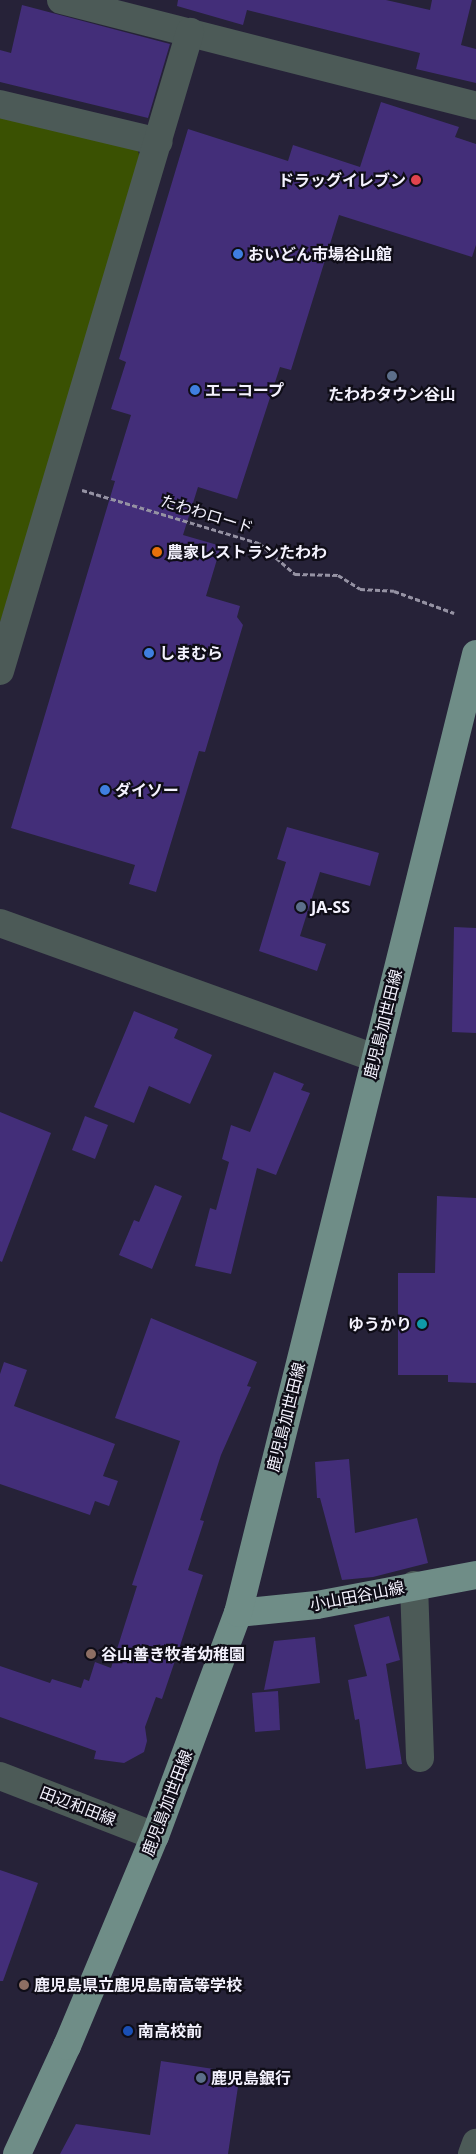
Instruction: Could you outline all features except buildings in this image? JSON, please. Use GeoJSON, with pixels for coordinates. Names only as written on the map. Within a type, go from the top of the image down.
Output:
{"type":"FeatureCollection","features":[{"type":"Feature","properties":{"kind":"main road","name":"鹿児島加世田線"},"geometry":{"type":"LineString","coordinates":[[16,2154],[67,2046],[155,1836],[238,1613],[374,1058],[476,654]]}},
{"type":"Feature","properties":{"kind":"main road","name":"小山田谷山線"},"geometry":{"type":"LineString","coordinates":[[238,1613],[316,1605],[414,1585],[476,1576]]}},
{"type":"Feature","properties":{"kind":"street"},"geometry":{"type":"LineString","coordinates":[[61,0],[476,106]]}},
{"type":"Feature","properties":{"kind":"street"},"geometry":{"type":"LineString","coordinates":[[0,671],[159,142],[190,32]]}},
{"type":"Feature","properties":{"kind":"street"},"geometry":{"type":"LineString","coordinates":[[0,104],[159,142]]}},
{"type":"Feature","properties":{"kind":"street"},"geometry":{"type":"LineString","coordinates":[[0,923],[374,1058]]}},
{"type":"Feature","properties":{"kind":"street"},"geometry":{"type":"LineString","coordinates":[[414,1585],[420,1758]]}},
{"type":"Feature","properties":{"kind":"street","name":"田辺和田線"},"geometry":{"type":"LineString","coordinates":[[0,1776],[155,1836]]}},
{"type":"Feature","properties":{"kind":"street"},"geometry":{"type":"LineString","coordinates":[[472,2154],[476,2143]]}},
{"type":"Feature","properties":{"kind":"path","name":"たわわロード"},"geometry":{"type":"LineString","coordinates":[[57,482],[259,543],[296,574],[338,575],[360,589],[394,591],[454,613]]}},
{"type":"Feature","properties":{"kind":"green space"},"geometry":{"type":"Polygon","coordinates":[[[0,113],[137,148],[142,164],[0,623],[0,113]]]}},
{"type":"Feature","properties":{"kind":"place","name":"ドラッグイレブン"},"geometry":{"type":"Point","coordinates":[416,180]}},
{"type":"Feature","properties":{"kind":"place","name":"おいどん市場谷山館"},"geometry":{"type":"Point","coordinates":[238,254]}},
{"type":"Feature","properties":{"kind":"place","name":"たわわタウン谷山"},"geometry":{"type":"Point","coordinates":[392,376]}},
{"type":"Feature","properties":{"kind":"place","name":"エーコープ"},"geometry":{"type":"Point","coordinates":[195,390]}},
{"type":"Feature","properties":{"kind":"place","name":"農家レストランたわわ"},"geometry":{"type":"Point","coordinates":[157,552]}},
{"type":"Feature","properties":{"kind":"place","name":"しまむら"},"geometry":{"type":"Point","coordinates":[149,653]}},
{"type":"Feature","properties":{"kind":"place","name":"ダイソー"},"geometry":{"type":"Point","coordinates":[105,790]}},
{"type":"Feature","properties":{"kind":"place","name":"JA-SS"},"geometry":{"type":"Point","coordinates":[301,907]}},
{"type":"Feature","properties":{"kind":"place","name":"ゆうかり"},"geometry":{"type":"Point","coordinates":[422,1324]}},
{"type":"Feature","properties":{"kind":"place","name":"谷山善き牧者幼稚園"},"geometry":{"type":"Point","coordinates":[91,1654]}},
{"type":"Feature","properties":{"kind":"place","name":"鹿児島県立鹿児島南高等学校"},"geometry":{"type":"Point","coordinates":[24,1985]}},
{"type":"Feature","properties":{"kind":"place","name":"南高校前"},"geometry":{"type":"Point","coordinates":[128,2031]}},
{"type":"Feature","properties":{"kind":"place","name":"鹿児島銀行"},"geometry":{"type":"Point","coordinates":[201,2078]}}]}
